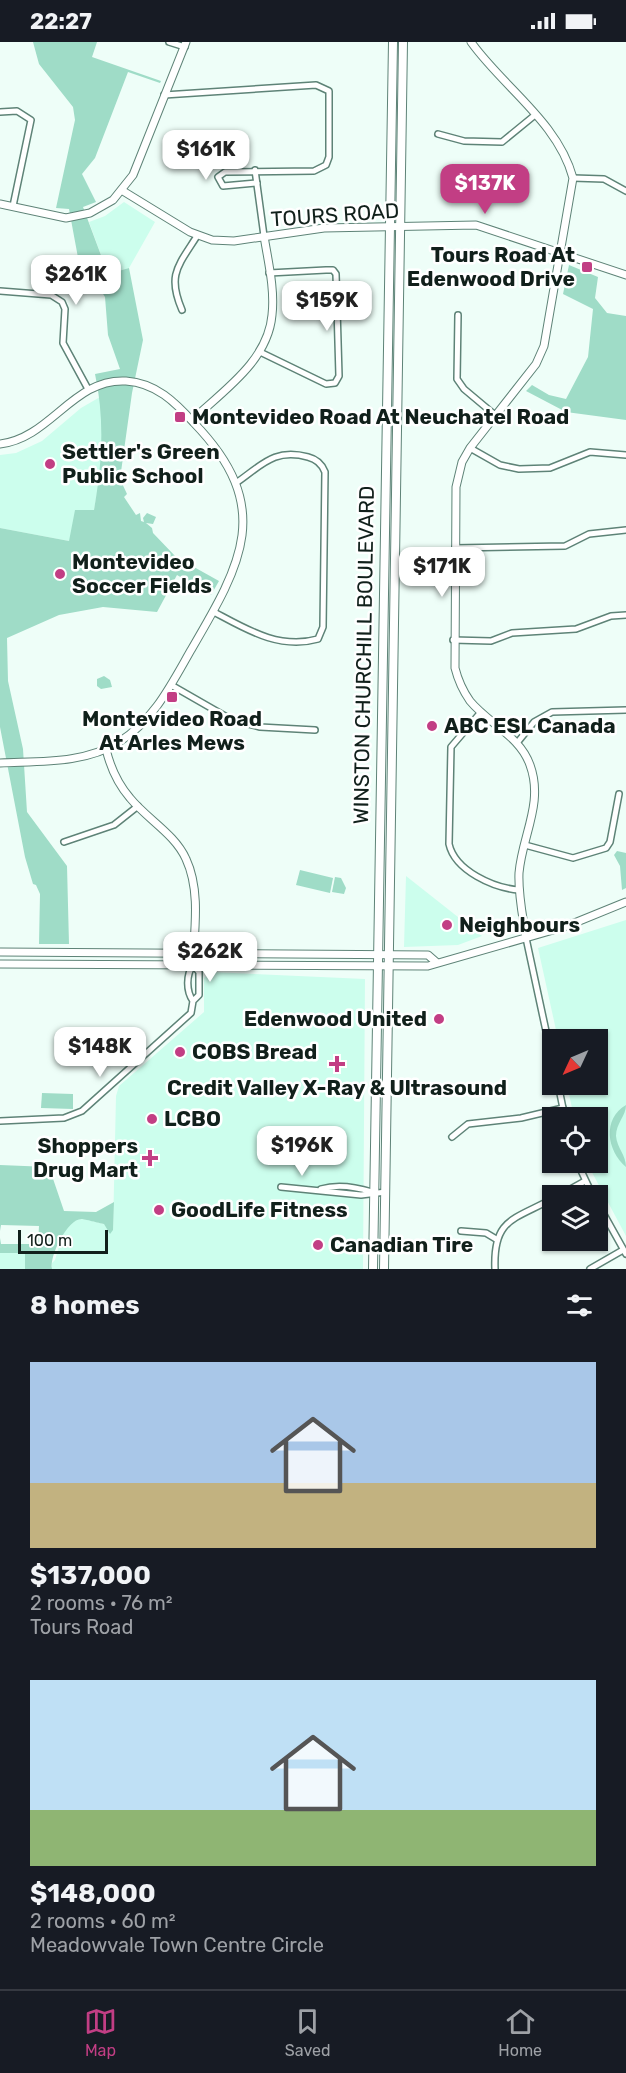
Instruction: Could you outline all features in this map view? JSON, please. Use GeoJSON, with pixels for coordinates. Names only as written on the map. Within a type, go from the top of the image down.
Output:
{"type":"FeatureCollection","features":[{"type":"Feature","properties":{"kind":"main road","name":"WINSTON CHURCHILL BOULEVARD"},"geometry":{"type":"LineString","coordinates":[[373,1269],[393,42]]}},
{"type":"Feature","properties":{"kind":"main road","name":"WINSTON CHURCHILL BOULEVARD"},"geometry":{"type":"LineString","coordinates":[[384,1269],[404,42]]}},
{"type":"Feature","properties":{"kind":"street"},"geometry":{"type":"LineString","coordinates":[[0,204],[51,216],[75,217],[104,207],[123,191],[134,175],[185,44],[169,42]]}},
{"type":"Feature","properties":{"kind":"street"},"geometry":{"type":"LineString","coordinates":[[471,42],[561,147],[573,178],[544,346],[536,364],[470,448],[462,462],[456,487],[454,668],[460,684],[481,712],[517,742],[527,757],[535,788],[534,812],[525,845],[519,890],[526,938],[546,1029]]}},
{"type":"Feature","properties":{"kind":"street"},"geometry":{"type":"LineString","coordinates":[[164,95],[316,85],[329,91],[329,157],[326,165],[314,171],[225,172],[218,180],[226,186],[257,183]]}},
{"type":"Feature","properties":{"kind":"street"},"geometry":{"type":"LineString","coordinates":[[0,112],[17,111],[31,120],[13,206]]}},
{"type":"Feature","properties":{"kind":"street"},"geometry":{"type":"LineString","coordinates":[[438,134],[464,141],[502,142],[535,115]]}},
{"type":"Feature","properties":{"kind":"street"},"geometry":{"type":"LineString","coordinates":[[192,420],[247,369],[260,352],[268,336],[273,313],[255,170]]}},
{"type":"Feature","properties":{"kind":"street"},"geometry":{"type":"LineString","coordinates":[[573,178],[604,178],[626,191]]}},
{"type":"Feature","properties":{"kind":"street","name":"TOURS ROAD"},"geometry":{"type":"LineString","coordinates":[[123,191],[197,236],[224,242],[300,230],[476,225],[626,275]]}},
{"type":"Feature","properties":{"kind":"street"},"geometry":{"type":"LineString","coordinates":[[182,310],[174,292],[174,278],[197,236]]}},
{"type":"Feature","properties":{"kind":"street"},"geometry":{"type":"LineString","coordinates":[[260,352],[326,384],[337,380],[336,274],[333,270],[269,273]]}},
{"type":"Feature","properties":{"kind":"street"},"geometry":{"type":"LineString","coordinates":[[0,291],[51,295],[62,302],[65,309],[63,343],[88,389]]}},
{"type":"Feature","properties":{"kind":"street"},"geometry":{"type":"LineString","coordinates":[[458,315],[457,379],[464,389],[495,416]]}},
{"type":"Feature","properties":{"kind":"street"},"geometry":{"type":"LineString","coordinates":[[0,444],[33,434],[88,389],[113,382],[144,384],[168,397],[220,452],[236,483],[242,508],[243,540],[233,575],[214,612],[171,685],[143,724],[106,749],[65,760],[0,763]]}},
{"type":"Feature","properties":{"kind":"street"},"geometry":{"type":"LineString","coordinates":[[470,448],[501,465],[519,469],[550,468],[590,452],[626,455]]}},
{"type":"Feature","properties":{"kind":"street"},"geometry":{"type":"LineString","coordinates":[[214,612],[267,639],[310,641],[318,639],[323,627],[325,472],[322,465],[313,458],[294,453],[280,454],[236,483]]}},
{"type":"Feature","properties":{"kind":"street"},"geometry":{"type":"LineString","coordinates":[[455,548],[565,546],[589,534],[626,530]]}},
{"type":"Feature","properties":{"kind":"street"},"geometry":{"type":"LineString","coordinates":[[453,640],[491,641],[512,633],[576,629],[610,616],[626,615]]}},
{"type":"Feature","properties":{"kind":"street"},"geometry":{"type":"LineString","coordinates":[[171,685],[232,720],[260,727],[315,730]]}},
{"type":"Feature","properties":{"kind":"street"},"geometry":{"type":"LineString","coordinates":[[517,742],[534,722],[552,712],[626,710]]}},
{"type":"Feature","properties":{"kind":"street"},"geometry":{"type":"LineString","coordinates":[[481,712],[451,747],[450,849],[477,878],[486,883],[519,890]]}},
{"type":"Feature","properties":{"kind":"street"},"geometry":{"type":"LineString","coordinates":[[106,749],[121,786],[178,845],[188,861],[195,892],[194,954],[193,964],[188,972],[189,995],[193,1001]]}},
{"type":"Feature","properties":{"kind":"street"},"geometry":{"type":"LineString","coordinates":[[525,845],[573,858],[606,848],[610,842],[619,794]]}},
{"type":"Feature","properties":{"kind":"street"},"geometry":{"type":"LineString","coordinates":[[64,842],[114,825],[138,806]]}},
{"type":"Feature","properties":{"kind":"street"},"geometry":{"type":"LineString","coordinates":[[0,964],[428,966],[587,919],[626,903]]}},
{"type":"Feature","properties":{"kind":"street"},"geometry":{"type":"LineString","coordinates":[[0,952],[428,956],[436,962]]}},
{"type":"Feature","properties":{"kind":"street"},"geometry":{"type":"LineString","coordinates":[[0,1121],[64,1119],[78,1114],[191,1013],[193,1001],[199,995],[199,972],[193,964]]}},
{"type":"Feature","properties":{"kind":"street"},"geometry":{"type":"LineString","coordinates":[[452,1137],[468,1124],[542,1113]]}},
{"type":"Feature","properties":{"kind":"street"},"geometry":{"type":"LineString","coordinates":[[582,1173],[587,1185]]}},
{"type":"Feature","properties":{"kind":"street"},"geometry":{"type":"LineString","coordinates":[[578,1185],[585,1181]]}},
{"type":"Feature","properties":{"kind":"street"},"geometry":{"type":"LineString","coordinates":[[281,1187],[321,1189],[340,1194],[386,1192]]}},
{"type":"Feature","properties":{"kind":"street"},"geometry":{"type":"LineString","coordinates":[[495,1269],[496,1239],[512,1221],[542,1204]]}},
{"type":"Feature","properties":{"kind":"street"},"geometry":{"type":"LineString","coordinates":[[590,1269],[625,1252],[608,1222]]}},
{"type":"Feature","properties":{"kind":"street"},"geometry":{"type":"LineString","coordinates":[[461,1231],[486,1233],[496,1239]]}},
{"type":"Feature","properties":{"kind":"shaded area"},"geometry":{"type":"Polygon","coordinates":[[[33,42],[97,42],[92,57],[161,81],[160,83],[128,72],[95,158],[82,174],[96,202],[83,207],[108,274],[129,268],[143,340],[132,393],[120,479],[127,494],[124,497],[136,515],[140,513],[141,521],[144,522],[143,518],[147,513],[156,517],[153,524],[146,523],[176,557],[219,581],[211,595],[177,575],[157,612],[103,607],[59,615],[7,638],[8,681],[23,749],[27,812],[67,866],[69,944],[39,944],[40,894],[36,885],[33,884],[25,857],[0,727],[0,528],[69,541],[75,510],[94,510],[101,442],[100,408],[95,374],[120,369],[108,335],[105,297],[91,275],[79,263],[69,209],[56,208],[75,120],[73,107],[39,64],[33,42]]]}},
{"type":"Feature","properties":{"kind":"shaded area"},"geometry":{"type":"Polygon","coordinates":[[[124,202],[155,222],[129,268],[108,274],[89,222],[105,216],[124,202]]]}},
{"type":"Feature","properties":{"kind":"shaded area"},"geometry":{"type":"Polygon","coordinates":[[[569,265],[598,277],[595,298],[607,313],[626,316],[626,420],[566,412],[526,391],[532,385],[549,395],[566,399],[588,357],[593,309],[563,294],[569,265]]]}},
{"type":"Feature","properties":{"kind":"shaded area","name":"Settler's Green Public School"},"geometry":{"type":"Polygon","coordinates":[[[100,397],[103,418],[101,472],[94,510],[69,541],[0,528],[0,455],[16,453],[42,441],[81,408],[100,397]]]}},
{"type":"Feature","properties":{"kind":"shaded area"},"geometry":{"type":"Polygon","coordinates":[[[104,676],[110,680],[112,687],[101,689],[97,686],[97,679],[104,676]]]}},
{"type":"Feature","properties":{"kind":"shaded area"},"geometry":{"type":"Polygon","coordinates":[[[617,851],[626,853],[626,888],[622,890],[620,866],[614,855],[617,851]]]}},
{"type":"Feature","properties":{"kind":"shaded area"},"geometry":{"type":"Polygon","coordinates":[[[300,870],[333,878],[330,893],[296,885],[300,870]]]}},
{"type":"Feature","properties":{"kind":"shaded area"},"geometry":{"type":"Polygon","coordinates":[[[406,876],[482,936],[458,945],[404,947],[406,876]]]}},
{"type":"Feature","properties":{"kind":"shaded area"},"geometry":{"type":"Polygon","coordinates":[[[335,877],[341,878],[346,888],[344,894],[332,892],[335,877]]]}},
{"type":"Feature","properties":{"kind":"shaded area"},"geometry":{"type":"Polygon","coordinates":[[[626,920],[626,1236],[608,1202],[608,1185],[599,1185],[592,1173],[608,1173],[608,1107],[572,1107],[569,1095],[608,1095],[608,1029],[556,1029],[538,948],[626,920]]]}},
{"type":"Feature","properties":{"kind":"shaded area"},"geometry":{"type":"Polygon","coordinates":[[[210,972],[365,979],[363,1269],[52,1269],[63,1233],[73,1221],[80,1218],[104,1224],[113,1230],[116,1096],[119,1086],[204,1012],[204,978],[210,972]]]}},
{"type":"Feature","properties":{"kind":"shaded area"},"geometry":{"type":"Polygon","coordinates":[[[42,1093],[73,1094],[73,1109],[41,1108],[42,1093]]]}},
{"type":"Feature","properties":{"kind":"shaded area"},"geometry":{"type":"Polygon","coordinates":[[[626,1105],[616,1136],[626,1167],[611,1144],[610,1127],[618,1111],[626,1105]]]}},
{"type":"Feature","properties":{"kind":"shaded area"},"geometry":{"type":"Polygon","coordinates":[[[0,1165],[49,1167],[64,1211],[96,1212],[114,1202],[113,1230],[110,1234],[104,1224],[83,1219],[77,1220],[66,1231],[56,1247],[52,1269],[25,1269],[25,1253],[0,1253],[0,1238],[1,1244],[38,1244],[39,1226],[1,1225],[0,1231],[0,1165]]]}},
{"type":"Feature","properties":{"kind":"shaded area"},"geometry":{"type":"Polygon","coordinates":[[[0,1253],[25,1253],[25,1269],[0,1269],[0,1253]]]}},
{"type":"Feature","properties":{"kind":"place","name":"Tours Road At Edenwood Drive"},"geometry":{"type":"Point","coordinates":[587,267]}},
{"type":"Feature","properties":{"kind":"place","name":"Montevideo Road At Neuchatel Road"},"geometry":{"type":"Point","coordinates":[180,417]}},
{"type":"Feature","properties":{"kind":"place","name":"Settler's Green Public School"},"geometry":{"type":"Point","coordinates":[50,464]}},
{"type":"Feature","properties":{"kind":"place","name":"Montevideo Soccer Fields"},"geometry":{"type":"Point","coordinates":[60,574]}},
{"type":"Feature","properties":{"kind":"place","name":"Montevideo Road At Arles Mews"},"geometry":{"type":"Point","coordinates":[172,697]}},
{"type":"Feature","properties":{"kind":"place","name":"ABC ESL Canada"},"geometry":{"type":"Point","coordinates":[432,726]}},
{"type":"Feature","properties":{"kind":"place","name":"Neighbours"},"geometry":{"type":"Point","coordinates":[447,925]}},
{"type":"Feature","properties":{"kind":"place","name":"Edenwood United"},"geometry":{"type":"Point","coordinates":[439,1019]}},
{"type":"Feature","properties":{"kind":"place","name":"COBS Bread"},"geometry":{"type":"Point","coordinates":[180,1052]}},
{"type":"Feature","properties":{"kind":"place","name":"Credit Valley X-Ray & Ultrasound"},"geometry":{"type":"Point","coordinates":[337,1064]}},
{"type":"Feature","properties":{"kind":"place","name":"LCBO"},"geometry":{"type":"Point","coordinates":[152,1119]}},
{"type":"Feature","properties":{"kind":"place","name":"Shoppers Drug Mart"},"geometry":{"type":"Point","coordinates":[150,1158]}},
{"type":"Feature","properties":{"kind":"place","name":"GoodLife Fitness"},"geometry":{"type":"Point","coordinates":[159,1210]}},
{"type":"Feature","properties":{"kind":"place","name":"Canadian Tire"},"geometry":{"type":"Point","coordinates":[318,1245]}}]}
